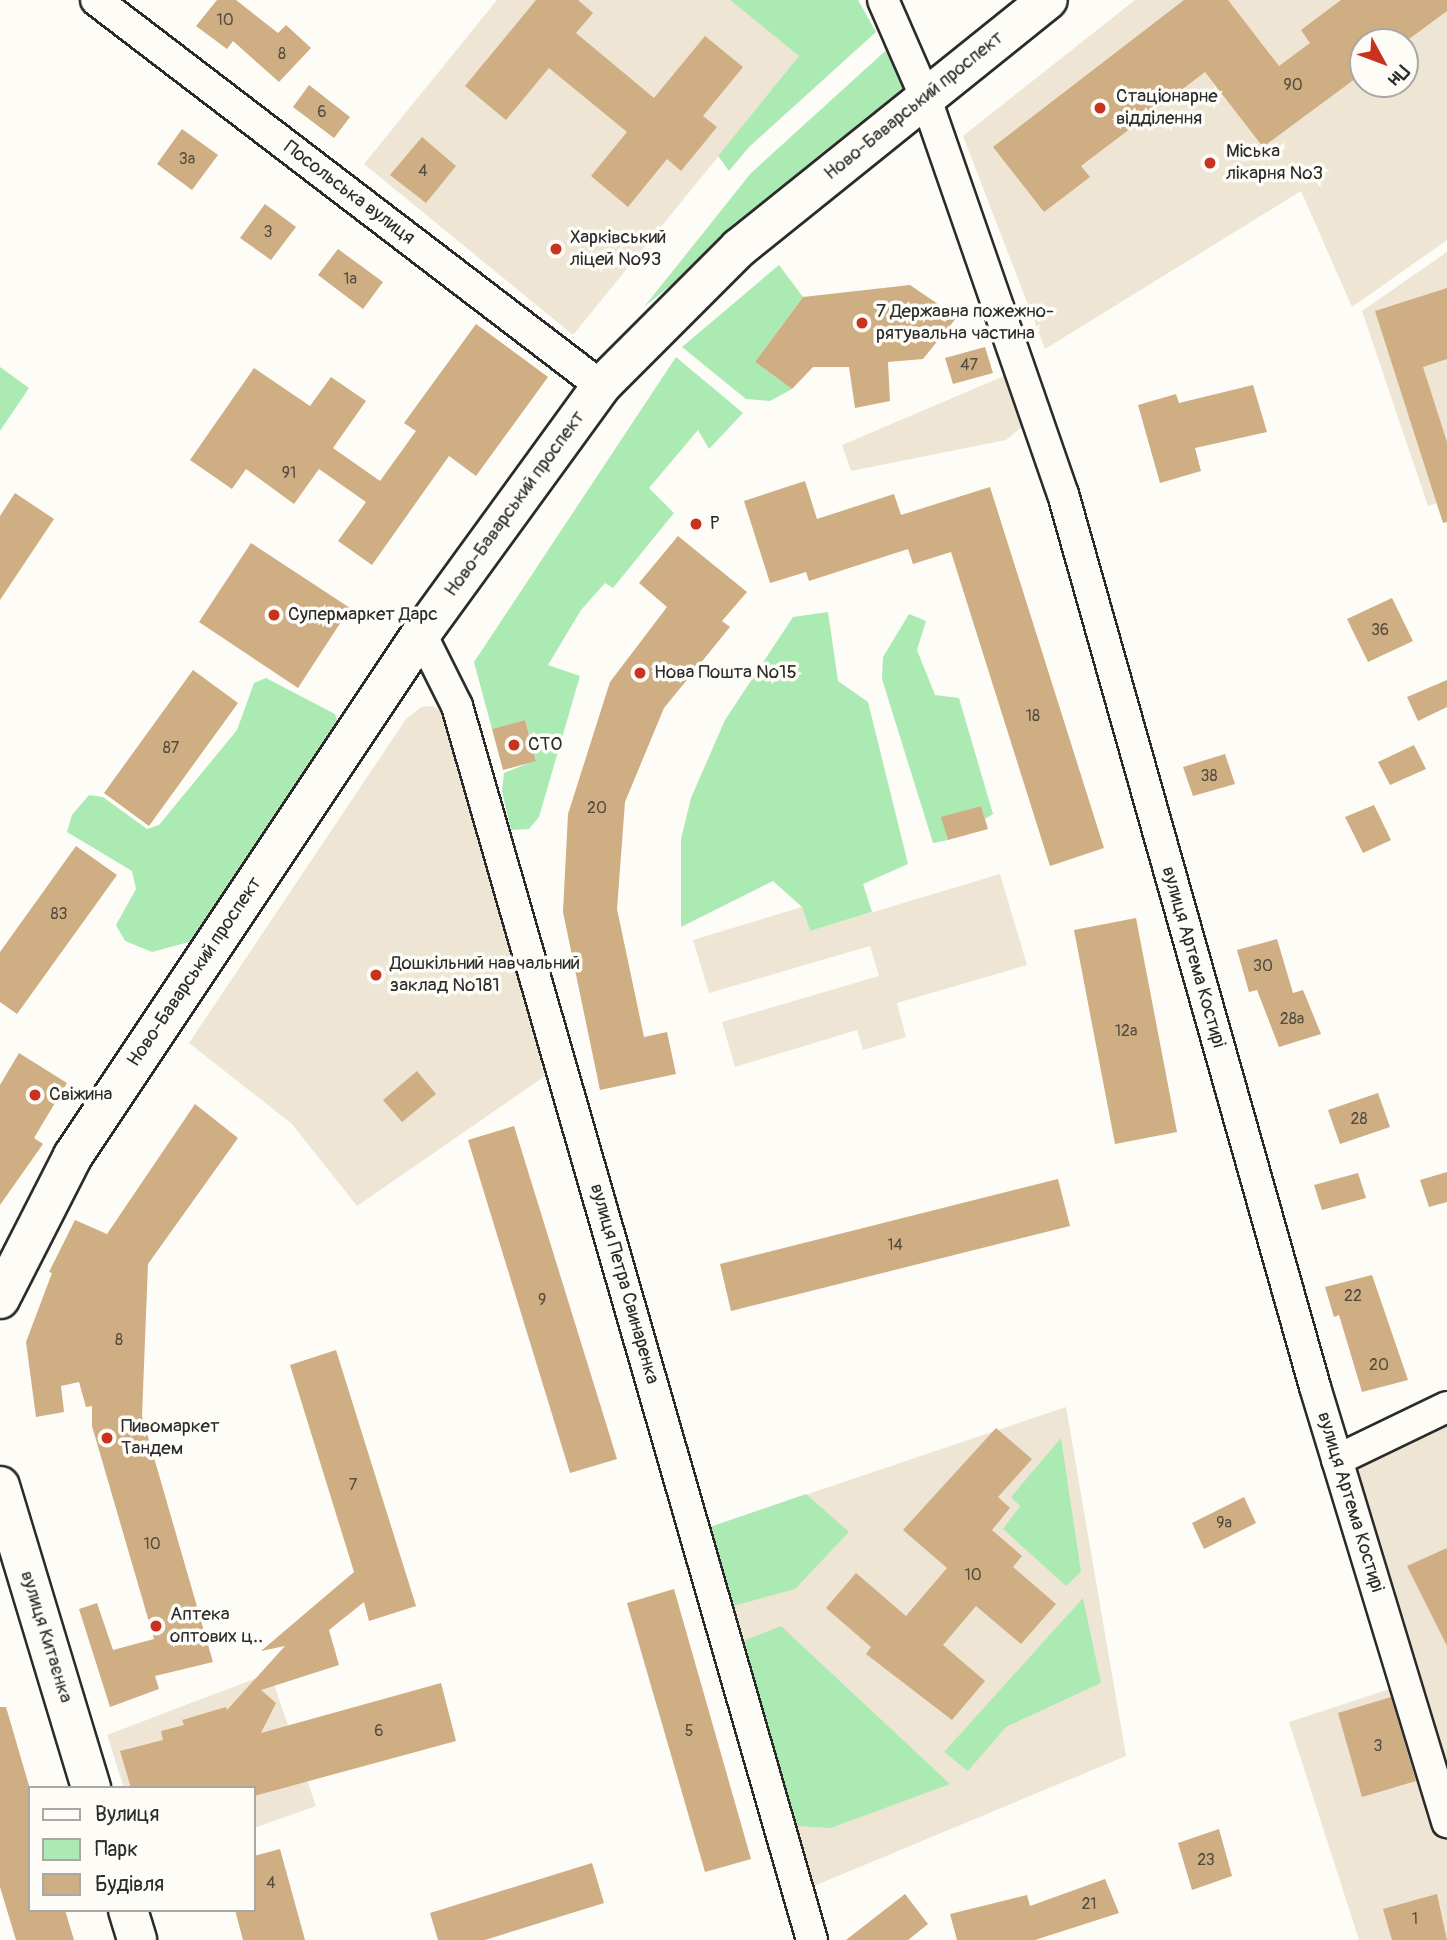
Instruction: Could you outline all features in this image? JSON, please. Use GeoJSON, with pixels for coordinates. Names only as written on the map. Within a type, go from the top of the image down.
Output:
{"type":"FeatureCollection","features":[{"type":"Feature","properties":{"kind":"main road","name":"Ново-Баварський проспект"},"geometry":{"type":"LineString","coordinates":[[0,1299],[73,1156],[421,634],[601,386],[738,248],[1048,0]]}},
{"type":"Feature","properties":{"kind":"main road","name":"вулиця Китаєнка"},"geometry":{"type":"LineString","coordinates":[[0,1486],[90,1786]]}},
{"type":"Feature","properties":{"kind":"main road"},"geometry":{"type":"LineString","coordinates":[[0,1564],[31,1588]]}},
{"type":"Feature","properties":{"kind":"main road"},"geometry":{"type":"LineString","coordinates":[[129,1912],[137,1940]]}},
{"type":"Feature","properties":{"kind":"street","name":"Посольська вулиця"},"geometry":{"type":"LineString","coordinates":[[96,0],[601,386]]}},
{"type":"Feature","properties":{"kind":"street","name":"вулиця Артема Костирі"},"geometry":{"type":"LineString","coordinates":[[883,0],[925,96],[1063,494],[1337,1460],[1447,1822]]}},
{"type":"Feature","properties":{"kind":"street","name":"вулиця Петра Свинаренка"},"geometry":{"type":"LineString","coordinates":[[421,634],[457,706],[812,1940]]}},
{"type":"Feature","properties":{"kind":"street"},"geometry":{"type":"LineString","coordinates":[[1337,1460],[1447,1407]]}},
{"type":"Feature","properties":{"kind":"shaded area","name":"Харківський ліцей №93"},"geometry":{"type":"Polygon","coordinates":[[[497,0],[730,0],[800,56],[573,335],[364,164],[497,0]]]}},
{"type":"Feature","properties":{"kind":"shaded area","name":"Міська лікарня №3"},"geometry":{"type":"Polygon","coordinates":[[[1135,0],[1447,0],[1447,240],[1352,307],[1301,191],[1045,349],[963,136],[1135,0]]]}},
{"type":"Feature","properties":{"kind":"shaded area"},"geometry":{"type":"Polygon","coordinates":[[[1447,252],[1447,500],[1428,506],[1362,311],[1447,252]]]}},
{"type":"Feature","properties":{"kind":"shaded area"},"geometry":{"type":"Polygon","coordinates":[[[1011,373],[1026,416],[1022,427],[1006,440],[851,471],[842,445],[1011,373]]]}},
{"type":"Feature","properties":{"kind":"shaded area","name":"Дошкільний навчальний заклад №181"},"geometry":{"type":"Polygon","coordinates":[[[433,706],[445,715],[545,1076],[357,1206],[292,1124],[189,1043],[406,719],[421,707],[433,706]]]}},
{"type":"Feature","properties":{"kind":"shaded area"},"geometry":{"type":"Polygon","coordinates":[[[1000,874],[1027,965],[897,1003],[906,1037],[863,1050],[857,1030],[735,1067],[722,1022],[879,976],[870,946],[709,993],[693,940],[802,907],[810,931],[1000,874]]]}},
{"type":"Feature","properties":{"kind":"shaded area"},"geometry":{"type":"Polygon","coordinates":[[[1066,1407],[1126,1756],[814,1886],[710,1527],[1066,1407]]]}},
{"type":"Feature","properties":{"kind":"shaded area"},"geometry":{"type":"Polygon","coordinates":[[[1447,1414],[1447,1940],[1359,1940],[1289,1722],[1411,1682],[1345,1462],[1447,1414]]]}},
{"type":"Feature","properties":{"kind":"shaded area"},"geometry":{"type":"Polygon","coordinates":[[[270,1673],[316,1806],[256,1827],[256,1786],[123,1786],[107,1735],[270,1673]]]}},
{"type":"Feature","properties":{"kind":"green space"},"geometry":{"type":"Polygon","coordinates":[[[730,0],[858,0],[876,32],[749,147],[729,171],[718,156],[799,56],[730,0]]]}},
{"type":"Feature","properties":{"kind":"green space"},"geometry":{"type":"Polygon","coordinates":[[[894,43],[912,91],[644,307],[751,173],[894,43]]]}},
{"type":"Feature","properties":{"kind":"green space"},"geometry":{"type":"Polygon","coordinates":[[[779,265],[803,297],[755,362],[792,389],[770,401],[746,399],[682,347],[779,265]]]}},
{"type":"Feature","properties":{"kind":"green space"},"geometry":{"type":"Polygon","coordinates":[[[676,357],[743,413],[709,449],[698,430],[649,488],[674,513],[613,588],[605,583],[581,610],[548,665],[580,676],[539,817],[529,829],[511,830],[502,791],[504,773],[536,760],[525,720],[492,729],[474,662],[676,357]]]}},
{"type":"Feature","properties":{"kind":"green space"},"geometry":{"type":"Polygon","coordinates":[[[0,367],[29,388],[0,431],[0,367]]]}},
{"type":"Feature","properties":{"kind":"green space"},"geometry":{"type":"Polygon","coordinates":[[[828,612],[838,681],[868,702],[908,864],[863,884],[872,912],[810,931],[802,907],[773,881],[681,927],[681,839],[691,798],[725,720],[793,617],[828,612]]]}},
{"type":"Feature","properties":{"kind":"green space"},"geometry":{"type":"Polygon","coordinates":[[[909,614],[926,621],[917,650],[935,695],[959,698],[993,814],[985,819],[981,806],[942,818],[948,840],[933,843],[882,679],[883,657],[909,614]]]}},
{"type":"Feature","properties":{"kind":"green space"},"geometry":{"type":"Polygon","coordinates":[[[266,678],[335,714],[344,739],[211,936],[152,952],[125,941],[116,925],[136,889],[132,871],[67,832],[72,815],[89,795],[103,797],[147,829],[159,825],[237,730],[254,683],[266,678]]]}},
{"type":"Feature","properties":{"kind":"green space"},"geometry":{"type":"Polygon","coordinates":[[[1061,1438],[1081,1572],[1066,1586],[1003,1529],[1020,1506],[1011,1497],[1061,1438]]]}},
{"type":"Feature","properties":{"kind":"green space"},"geometry":{"type":"Polygon","coordinates":[[[806,1494],[849,1532],[795,1589],[733,1606],[710,1527],[806,1494]]]}},
{"type":"Feature","properties":{"kind":"green space"},"geometry":{"type":"Polygon","coordinates":[[[1083,1598],[1101,1683],[1006,1727],[968,1771],[944,1752],[1083,1598]]]}},
{"type":"Feature","properties":{"kind":"green space"},"geometry":{"type":"Polygon","coordinates":[[[781,1626],[950,1784],[831,1828],[797,1826],[743,1641],[781,1626]]]}},
{"type":"Feature","properties":{"kind":"building"},"geometry":{"type":"Polygon","coordinates":[[[217,0],[236,0],[278,33],[286,25],[311,48],[279,82],[233,41],[227,49],[196,26],[217,0]]]}},
{"type":"Feature","properties":{"kind":"building"},"geometry":{"type":"Polygon","coordinates":[[[536,0],[578,0],[593,13],[576,33],[654,98],[705,36],[743,67],[703,116],[717,127],[681,171],[667,159],[628,207],[591,176],[627,132],[549,68],[506,120],[465,86],[536,0]]]}},
{"type":"Feature","properties":{"kind":"building"},"geometry":{"type":"Polygon","coordinates":[[[1184,0],[1228,0],[1279,66],[1310,43],[1301,30],[1341,0],[1447,0],[1447,11],[1419,32],[1419,28],[1349,28],[1349,83],[1263,147],[1205,72],[1081,166],[1090,177],[1044,212],[993,147],[1184,0]]]}},
{"type":"Feature","properties":{"kind":"building"},"geometry":{"type":"Polygon","coordinates":[[[309,85],[350,117],[334,138],[293,107],[309,85]]]}},
{"type":"Feature","properties":{"kind":"building"},"geometry":{"type":"Polygon","coordinates":[[[182,129],[218,155],[192,190],[157,164],[182,129]]]}},
{"type":"Feature","properties":{"kind":"building"},"geometry":{"type":"Polygon","coordinates":[[[422,137],[456,166],[426,203],[390,175],[422,137]]]}},
{"type":"Feature","properties":{"kind":"building"},"geometry":{"type":"Polygon","coordinates":[[[265,204],[296,227],[271,260],[240,238],[265,204]]]}},
{"type":"Feature","properties":{"kind":"building"},"geometry":{"type":"Polygon","coordinates":[[[338,249],[383,282],[363,309],[318,275],[338,249]]]}},
{"type":"Feature","properties":{"kind":"building","name":"7 Державна пожежно- рятувальна частина"},"geometry":{"type":"Polygon","coordinates":[[[910,285],[957,317],[923,359],[888,362],[890,401],[855,408],[849,367],[813,367],[792,389],[755,362],[803,297],[910,285]]]}},
{"type":"Feature","properties":{"kind":"building"},"geometry":{"type":"Polygon","coordinates":[[[1447,288],[1447,359],[1423,367],[1447,442],[1447,522],[1443,523],[1375,311],[1447,288]]]}},
{"type":"Feature","properties":{"kind":"building"},"geometry":{"type":"Polygon","coordinates":[[[476,324],[548,377],[476,476],[449,456],[372,565],[338,541],[366,502],[319,469],[294,504],[246,469],[232,489],[190,460],[254,368],[310,406],[331,377],[366,401],[333,448],[380,481],[416,431],[404,423],[476,324]]]}},
{"type":"Feature","properties":{"kind":"building"},"geometry":{"type":"Polygon","coordinates":[[[985,347],[993,373],[953,384],[945,358],[985,347]]]}},
{"type":"Feature","properties":{"kind":"building"},"geometry":{"type":"Polygon","coordinates":[[[1253,385],[1267,432],[1195,448],[1201,471],[1160,483],[1138,405],[1176,394],[1179,403],[1253,385]]]}},
{"type":"Feature","properties":{"kind":"building"},"geometry":{"type":"Polygon","coordinates":[[[805,481],[817,519],[894,494],[901,515],[990,487],[1104,848],[1050,866],[951,552],[913,564],[908,549],[809,581],[806,572],[770,583],[744,501],[805,481]]]}},
{"type":"Feature","properties":{"kind":"building"},"geometry":{"type":"Polygon","coordinates":[[[15,493],[54,519],[0,600],[0,516],[15,493]]]}},
{"type":"Feature","properties":{"kind":"building"},"geometry":{"type":"Polygon","coordinates":[[[678,536],[747,592],[722,621],[730,627],[664,708],[625,802],[617,909],[644,1037],[667,1032],[676,1074],[600,1090],[563,912],[568,814],[610,682],[667,607],[639,583],[678,536]]]}},
{"type":"Feature","properties":{"kind":"building","name":"Супермаркет Дарс"},"geometry":{"type":"Polygon","coordinates":[[[251,543],[350,608],[298,688],[199,622],[251,543]]]}},
{"type":"Feature","properties":{"kind":"building"},"geometry":{"type":"Polygon","coordinates":[[[1392,598],[1413,641],[1368,662],[1347,619],[1392,598]]]}},
{"type":"Feature","properties":{"kind":"building"},"geometry":{"type":"Polygon","coordinates":[[[193,670],[238,703],[149,826],[104,793],[193,670]]]}},
{"type":"Feature","properties":{"kind":"building"},"geometry":{"type":"Polygon","coordinates":[[[1447,680],[1447,707],[1418,721],[1407,697],[1447,680]]]}},
{"type":"Feature","properties":{"kind":"building","name":"СТО"},"geometry":{"type":"Polygon","coordinates":[[[525,720],[536,761],[503,770],[492,729],[525,720]]]}},
{"type":"Feature","properties":{"kind":"building"},"geometry":{"type":"Polygon","coordinates":[[[1414,745],[1426,769],[1390,785],[1378,762],[1414,745]]]}},
{"type":"Feature","properties":{"kind":"building"},"geometry":{"type":"Polygon","coordinates":[[[1225,754],[1235,784],[1193,796],[1183,767],[1225,754]]]}},
{"type":"Feature","properties":{"kind":"building"},"geometry":{"type":"Polygon","coordinates":[[[1374,805],[1391,840],[1363,853],[1345,817],[1374,805]]]}},
{"type":"Feature","properties":{"kind":"building"},"geometry":{"type":"Polygon","coordinates":[[[981,806],[988,829],[948,840],[941,817],[981,806]]]}},
{"type":"Feature","properties":{"kind":"building"},"geometry":{"type":"Polygon","coordinates":[[[76,846],[117,875],[17,1014],[0,1002],[0,952],[76,846]]]}},
{"type":"Feature","properties":{"kind":"building"},"geometry":{"type":"Polygon","coordinates":[[[1136,918],[1177,1132],[1115,1144],[1074,930],[1136,918]]]}},
{"type":"Feature","properties":{"kind":"building"},"geometry":{"type":"Polygon","coordinates":[[[1277,939],[1293,993],[1303,990],[1321,1034],[1279,1047],[1257,990],[1249,992],[1237,950],[1277,939]]]}},
{"type":"Feature","properties":{"kind":"building"},"geometry":{"type":"Polygon","coordinates":[[[19,1053],[67,1083],[34,1138],[43,1144],[0,1205],[0,1085],[19,1053]]]}},
{"type":"Feature","properties":{"kind":"building"},"geometry":{"type":"Polygon","coordinates":[[[417,1071],[436,1094],[402,1122],[383,1100],[417,1071]]]}},
{"type":"Feature","properties":{"kind":"building"},"geometry":{"type":"Polygon","coordinates":[[[1378,1093],[1390,1127],[1340,1144],[1328,1110],[1378,1093]]]}},
{"type":"Feature","properties":{"kind":"building"},"geometry":{"type":"Polygon","coordinates":[[[195,1104],[238,1138],[148,1264],[142,1416],[213,1662],[155,1676],[159,1689],[110,1707],[79,1609],[97,1603],[113,1650],[154,1639],[92,1426],[92,1406],[86,1407],[79,1382],[61,1386],[64,1412],[36,1417],[26,1342],[52,1273],[49,1272],[75,1220],[107,1234],[195,1104]]]}},
{"type":"Feature","properties":{"kind":"building"},"geometry":{"type":"Polygon","coordinates":[[[514,1126],[617,1459],[570,1473],[468,1140],[514,1126]]]}},
{"type":"Feature","properties":{"kind":"building"},"geometry":{"type":"Polygon","coordinates":[[[1447,1172],[1447,1202],[1429,1207],[1420,1180],[1447,1172]]]}},
{"type":"Feature","properties":{"kind":"building"},"geometry":{"type":"Polygon","coordinates":[[[1358,1173],[1366,1198],[1322,1210],[1314,1185],[1358,1173]]]}},
{"type":"Feature","properties":{"kind":"building"},"geometry":{"type":"Polygon","coordinates":[[[1058,1179],[1070,1226],[731,1311],[720,1264],[1058,1179]]]}},
{"type":"Feature","properties":{"kind":"building"},"geometry":{"type":"Polygon","coordinates":[[[1372,1275],[1408,1380],[1362,1392],[1339,1315],[1334,1317],[1325,1287],[1372,1275]]]}},
{"type":"Feature","properties":{"kind":"building"},"geometry":{"type":"Polygon","coordinates":[[[336,1350],[416,1606],[369,1621],[364,1602],[329,1630],[339,1665],[261,1690],[276,1703],[261,1733],[441,1683],[456,1741],[256,1795],[256,1786],[130,1786],[120,1751],[163,1740],[161,1731],[184,1725],[182,1720],[226,1707],[227,1710],[285,1646],[261,1651],[354,1572],[290,1365],[336,1350]]]}},
{"type":"Feature","properties":{"kind":"building"},"geometry":{"type":"Polygon","coordinates":[[[996,1428],[1032,1459],[998,1497],[1010,1508],[992,1530],[1022,1556],[1013,1567],[1056,1604],[1021,1644],[976,1606],[943,1645],[985,1681],[952,1720],[866,1654],[871,1647],[826,1608],[856,1573],[906,1616],[947,1568],[903,1530],[996,1428]]]}},
{"type":"Feature","properties":{"kind":"building"},"geometry":{"type":"Polygon","coordinates":[[[1244,1497],[1256,1523],[1204,1549],[1192,1523],[1244,1497]]]}},
{"type":"Feature","properties":{"kind":"building"},"geometry":{"type":"Polygon","coordinates":[[[1447,1548],[1447,1646],[1407,1566],[1447,1548]]]}},
{"type":"Feature","properties":{"kind":"building"},"geometry":{"type":"Polygon","coordinates":[[[674,1589],[751,1859],[705,1872],[627,1603],[674,1589]]]}},
{"type":"Feature","properties":{"kind":"building"},"geometry":{"type":"Polygon","coordinates":[[[1391,1697],[1416,1781],[1362,1797],[1338,1713],[1391,1697]]]}},
{"type":"Feature","properties":{"kind":"building"},"geometry":{"type":"Polygon","coordinates":[[[0,1707],[6,1707],[29,1786],[28,1912],[66,1912],[74,1940],[16,1940],[0,1887],[0,1707]]]}},
{"type":"Feature","properties":{"kind":"building"},"geometry":{"type":"Polygon","coordinates":[[[1219,1829],[1232,1876],[1192,1890],[1178,1843],[1219,1829]]]}},
{"type":"Feature","properties":{"kind":"building"},"geometry":{"type":"Polygon","coordinates":[[[280,1849],[305,1940],[243,1940],[236,1912],[256,1912],[256,1855],[280,1849]]]}},
{"type":"Feature","properties":{"kind":"building"},"geometry":{"type":"Polygon","coordinates":[[[592,1863],[604,1903],[485,1940],[438,1940],[430,1913],[592,1863]]]}},
{"type":"Feature","properties":{"kind":"building"},"geometry":{"type":"Polygon","coordinates":[[[1105,1879],[1119,1913],[1035,1940],[957,1940],[950,1914],[1027,1895],[1030,1906],[1105,1879]]]}},
{"type":"Feature","properties":{"kind":"building"},"geometry":{"type":"Polygon","coordinates":[[[905,1894],[928,1924],[908,1940],[846,1940],[905,1894]]]}},
{"type":"Feature","properties":{"kind":"building"},"geometry":{"type":"Polygon","coordinates":[[[1437,1894],[1447,1940],[1392,1940],[1383,1909],[1437,1894]]]}},
{"type":"Feature","properties":{"kind":"place","name":"Стаціонарне відділення"},"geometry":{"type":"Point","coordinates":[1100,108]}},
{"type":"Feature","properties":{"kind":"place","name":"Міська лікарня №3"},"geometry":{"type":"Point","coordinates":[1210,163]}},
{"type":"Feature","properties":{"kind":"place","name":"Харківський ліцей №93"},"geometry":{"type":"Point","coordinates":[556,249]}},
{"type":"Feature","properties":{"kind":"place","name":"7 Державна пожежно- рятувальна частина"},"geometry":{"type":"Point","coordinates":[862,323]}},
{"type":"Feature","properties":{"kind":"place","name":"Р"},"geometry":{"type":"Point","coordinates":[696,524]}},
{"type":"Feature","properties":{"kind":"place","name":"Супермаркет Дарс"},"geometry":{"type":"Point","coordinates":[274,615]}},
{"type":"Feature","properties":{"kind":"place","name":"Нова Пошта №15"},"geometry":{"type":"Point","coordinates":[640,673]}},
{"type":"Feature","properties":{"kind":"place","name":"СТО"},"geometry":{"type":"Point","coordinates":[514,745]}},
{"type":"Feature","properties":{"kind":"place","name":"Дошкільний навчальний заклад №181"},"geometry":{"type":"Point","coordinates":[376,975]}},
{"type":"Feature","properties":{"kind":"place","name":"Свіжина"},"geometry":{"type":"Point","coordinates":[35,1095]}},
{"type":"Feature","properties":{"kind":"place","name":"Пивомаркет Тандем"},"geometry":{"type":"Point","coordinates":[107,1438]}},
{"type":"Feature","properties":{"kind":"place","name":"Аптека оптових ц‥"},"geometry":{"type":"Point","coordinates":[156,1626]}}]}
